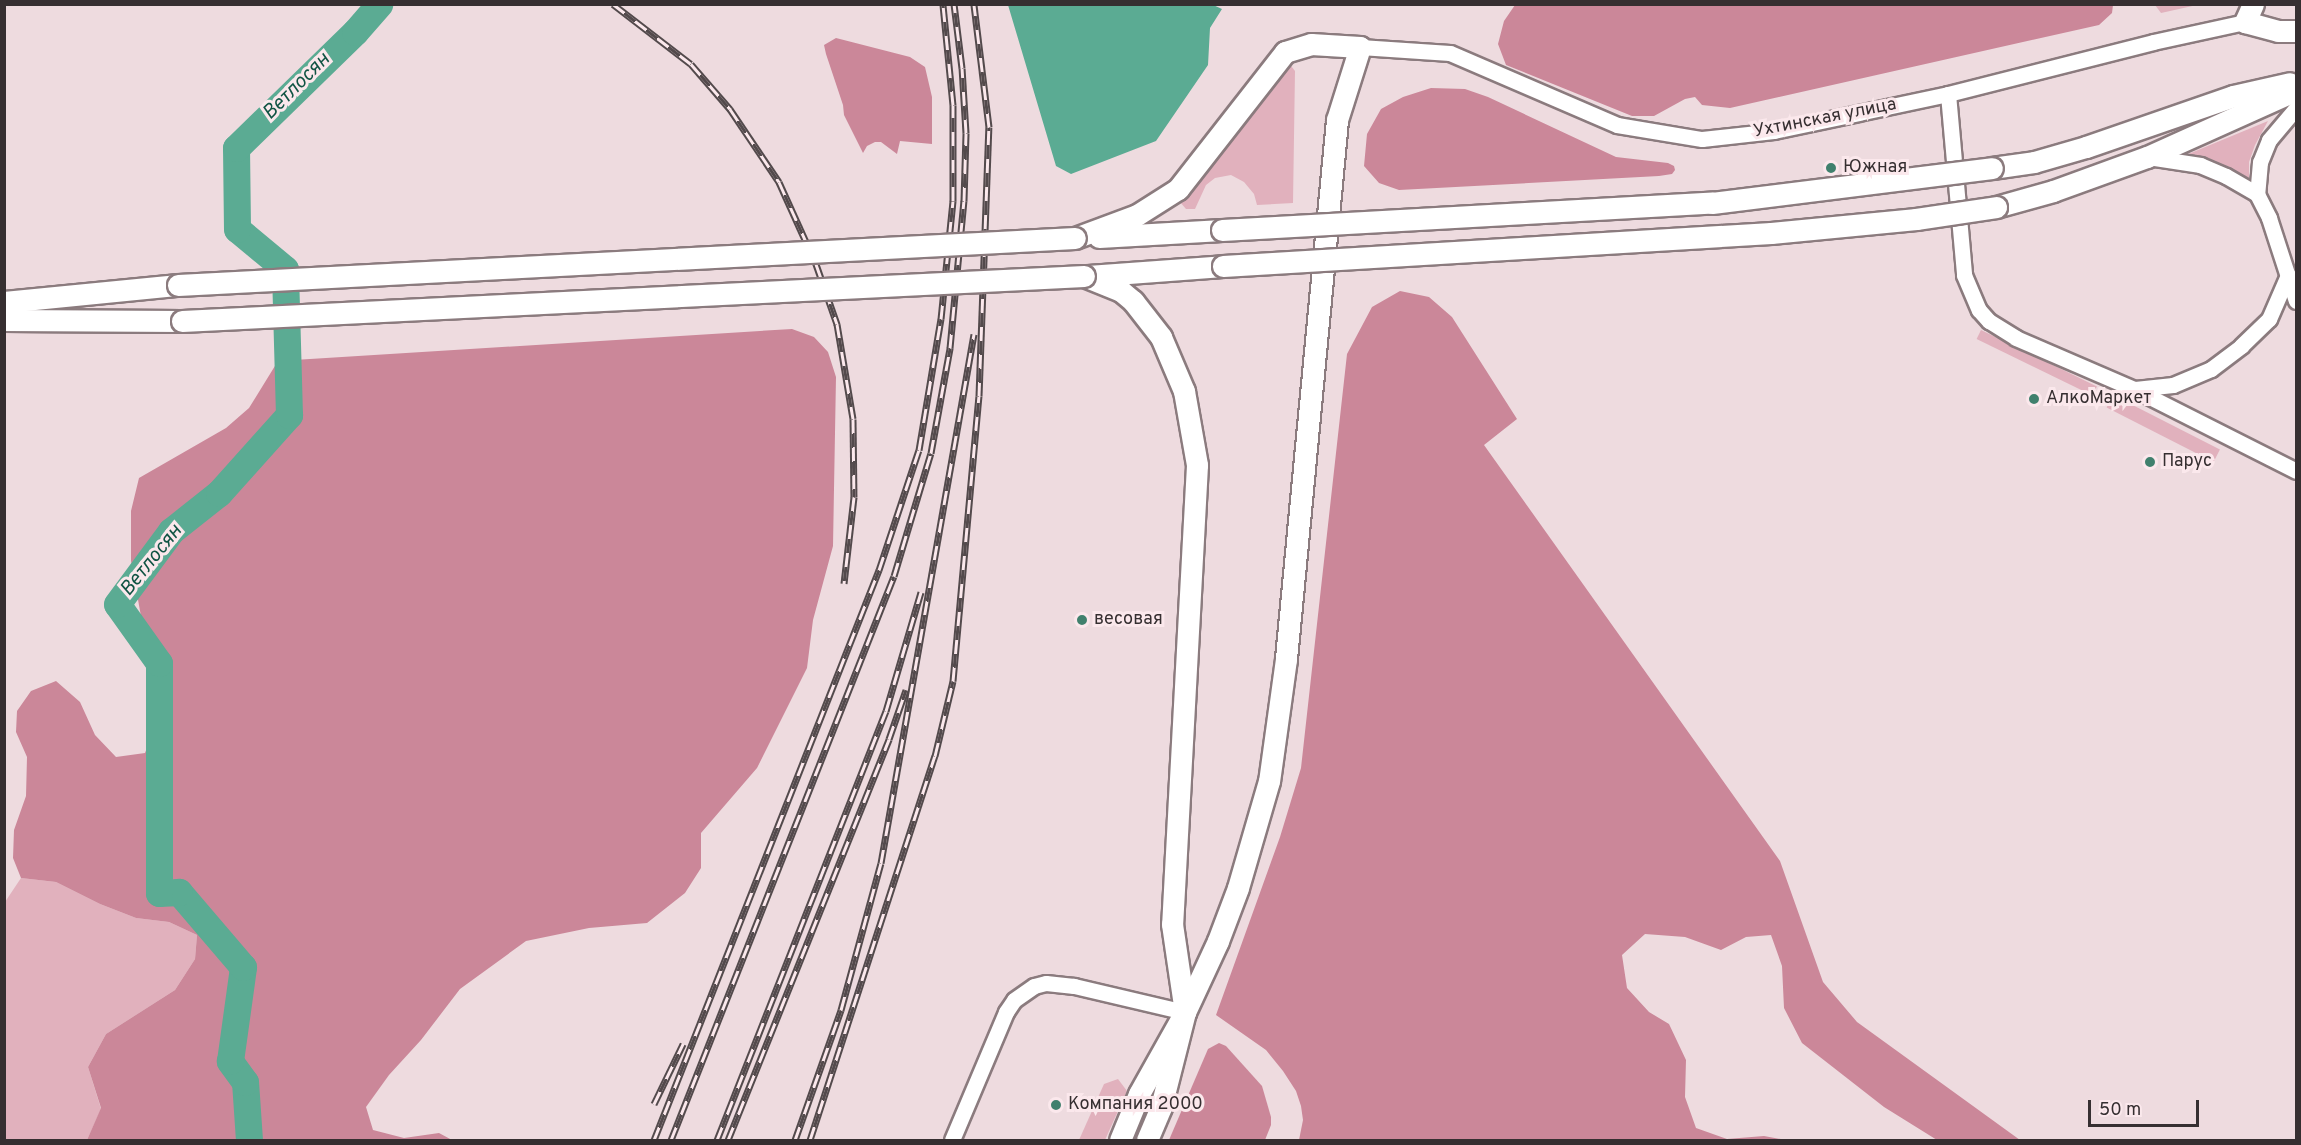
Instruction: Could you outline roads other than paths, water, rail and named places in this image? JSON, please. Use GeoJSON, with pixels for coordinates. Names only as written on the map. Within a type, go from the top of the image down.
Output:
{"type":"FeatureCollection","features":[{"type":"Feature","properties":{"kind":"main road","name":"Ухтинская улица"},"geometry":{"type":"LineString","coordinates":[[2249,13],[2278,31],[2296,31]]}},
{"type":"Feature","properties":{"kind":"main road"},"geometry":{"type":"LineString","coordinates":[[1075,238],[1137,215],[1178,189],[1285,52],[1311,44],[1360,47],[1337,120],[1286,659],[1269,781],[1238,888],[1218,941],[1185,1012],[1139,1094],[1120,1140]]}},
{"type":"Feature","properties":{"kind":"main road"},"geometry":{"type":"LineString","coordinates":[[4,302],[178,285],[1712,203],[2034,162],[2085,147],[2233,96],[2296,81]]}},
{"type":"Feature","properties":{"kind":"main road"},"geometry":{"type":"LineString","coordinates":[[4,320],[182,321],[1084,276],[1771,234],[1916,219],[1996,207],[2053,191],[2147,157],[2296,90]]}},
{"type":"Feature","properties":{"kind":"main road"},"geometry":{"type":"LineString","coordinates":[[1084,276],[1121,291],[1151,322],[1170,354],[1184,391],[1192,426],[1196,483],[1172,924],[1185,1012],[1161,1107],[1147,1140]]}},
{"type":"Feature","properties":{"kind":"street","name":"Ухтинская улица"},"geometry":{"type":"LineString","coordinates":[[1360,47],[1450,53],[1617,125],[1702,139],[1774,131],[1948,94],[2153,42],[2249,13]]}},
{"type":"Feature","properties":{"kind":"street"},"geometry":{"type":"LineString","coordinates":[[1948,94],[1964,275],[1976,307],[1989,321],[2016,338],[2134,389],[2296,471]]}},
{"type":"Feature","properties":{"kind":"street"},"geometry":{"type":"LineString","coordinates":[[2296,108],[2269,140],[2260,162],[2257,194],[2269,218],[2296,301]]}},
{"type":"Feature","properties":{"kind":"street"},"geometry":{"type":"LineString","coordinates":[[2147,157],[2200,165],[2226,176],[2257,194]]}},
{"type":"Feature","properties":{"kind":"street"},"geometry":{"type":"LineString","coordinates":[[2134,389],[2173,385],[2211,369],[2241,346],[2270,319],[2288,275]]}},
{"type":"Feature","properties":{"kind":"street"},"geometry":{"type":"LineString","coordinates":[[952,1140],[1006,1012],[1014,1000],[1034,987],[1046,983],[1074,986],[1185,1012]]}},
{"type":"Feature","properties":{"kind":"waterway","name":"Ветлосян"},"geometry":{"type":"LineString","coordinates":[[249,1140],[245,1082],[230,1061],[243,967],[179,892],[159,893],[159,663],[117,604],[171,531],[219,493],[289,415],[285,269],[237,229],[236,148],[355,32],[379,4]]}},
{"type":"Feature","properties":{"kind":"railway"},"geometry":{"type":"LineString","coordinates":[[613,4],[691,64],[730,109],[779,182],[816,264],[837,324],[853,419],[854,497],[844,583]]}},
{"type":"Feature","properties":{"kind":"railway"},"geometry":{"type":"LineString","coordinates":[[654,1140],[879,570],[919,450],[941,319],[953,201],[953,105],[943,4]]}},
{"type":"Feature","properties":{"kind":"railway"},"geometry":{"type":"LineString","coordinates":[[671,1140],[894,576],[931,453],[950,348],[964,201],[966,133],[962,68],[954,4]]}},
{"type":"Feature","properties":{"kind":"railway"},"geometry":{"type":"LineString","coordinates":[[810,1140],[935,756],[953,681],[979,396],[989,127],[974,4]]}},
{"type":"Feature","properties":{"kind":"railway"},"geometry":{"type":"LineString","coordinates":[[795,1140],[841,1010],[881,863],[974,334]]}},
{"type":"Feature","properties":{"kind":"railway"},"geometry":{"type":"LineString","coordinates":[[717,1140],[886,711],[921,592]]}},
{"type":"Feature","properties":{"kind":"railway"},"geometry":{"type":"LineString","coordinates":[[728,1140],[889,739],[906,690]]}},
{"type":"Feature","properties":{"kind":"railway"},"geometry":{"type":"LineString","coordinates":[[654,1104],[683,1044]]}},
{"type":"Feature","properties":{"kind":"place","name":"Южная"},"geometry":{"type":"Point","coordinates":[1831,168]}},
{"type":"Feature","properties":{"kind":"place","name":"АлкоМаркет"},"geometry":{"type":"Point","coordinates":[2034,399]}},
{"type":"Feature","properties":{"kind":"place","name":"Парус"},"geometry":{"type":"Point","coordinates":[2150,462]}},
{"type":"Feature","properties":{"kind":"place","name":"весовая"},"geometry":{"type":"Point","coordinates":[1082,620]}},
{"type":"Feature","properties":{"kind":"place","name":"Компания 2000"},"geometry":{"type":"Point","coordinates":[1056,1105]}}]}
